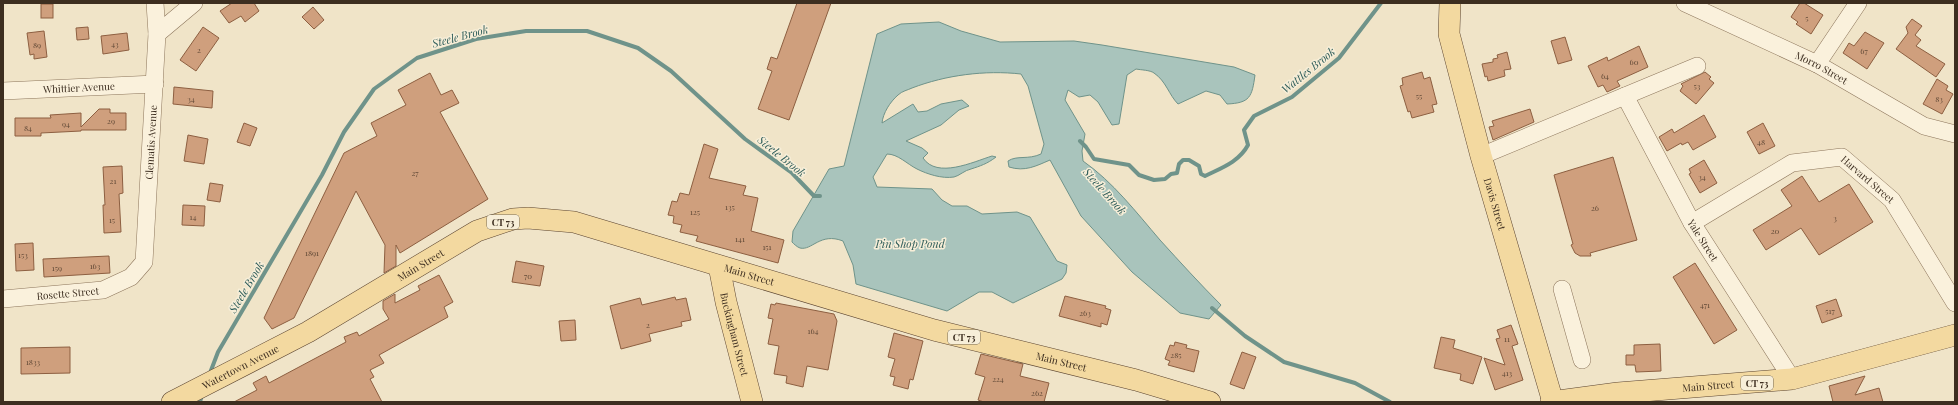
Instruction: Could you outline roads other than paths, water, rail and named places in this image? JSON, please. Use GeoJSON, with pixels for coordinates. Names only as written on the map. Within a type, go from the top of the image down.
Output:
{"type":"FeatureCollection","features":[{"type":"Feature","properties":{"kind":"main road","name":"Davis Street"},"geometry":{"type":"LineString","coordinates":[[1450,3],[1450,34],[1481,156],[1552,402]]}},
{"type":"Feature","properties":{"kind":"main road","name":"Main Street"},"geometry":{"type":"LineString","coordinates":[[308,332],[456,242],[477,231],[513,219],[528,218],[574,222],[934,330],[1136,380],[1210,402]]}},
{"type":"Feature","properties":{"kind":"main road","name":"Buckingham Street"},"geometry":{"type":"LineString","coordinates":[[719,266],[726,302],[752,402]]}},
{"type":"Feature","properties":{"kind":"main road","name":"Watertown Avenue"},"geometry":{"type":"LineString","coordinates":[[181,398],[308,332]]}},
{"type":"Feature","properties":{"kind":"main road","name":"Main Street"},"geometry":{"type":"LineString","coordinates":[[1552,402],[1618,393],[1792,379],[1955,335]]}},
{"type":"Feature","properties":{"kind":"street","name":"Clematis Avenue"},"geometry":{"type":"LineString","coordinates":[[131,278],[144,262],[155,84],[157,34],[155,3]]}},
{"type":"Feature","properties":{"kind":"street"},"geometry":{"type":"LineString","coordinates":[[157,34],[194,3]]}},
{"type":"Feature","properties":{"kind":"street","name":"Morro Street"},"geometry":{"type":"LineString","coordinates":[[1685,3],[1817,64],[1924,126],[1954,132]]}},
{"type":"Feature","properties":{"kind":"street"},"geometry":{"type":"LineString","coordinates":[[1817,64],[1858,3]]}},
{"type":"Feature","properties":{"kind":"street"},"geometry":{"type":"LineString","coordinates":[[1481,156],[1697,66]]}},
{"type":"Feature","properties":{"kind":"street","name":"Whittier Avenue"},"geometry":{"type":"LineString","coordinates":[[3,91],[155,84]]}},
{"type":"Feature","properties":{"kind":"street","name":"Yale Street"},"geometry":{"type":"LineString","coordinates":[[1625,96],[1692,223],[1792,379]]}},
{"type":"Feature","properties":{"kind":"street","name":"Harvard Street"},"geometry":{"type":"LineString","coordinates":[[1692,223],[1792,163],[1842,157],[1892,200],[1955,303]]}},
{"type":"Feature","properties":{"kind":"street","name":"Rosette Street"},"geometry":{"type":"LineString","coordinates":[[3,299],[103,290],[131,278]]}},
{"type":"Feature","properties":{"kind":"street"},"geometry":{"type":"LineString","coordinates":[[1562,289],[1582,360]]}},
{"type":"Feature","properties":{"kind":"water","name":"Pin Shop Pond"},"geometry":{"type":"Polygon","coordinates":[[[939,22],[961,31],[1000,42],[1074,41],[1234,67],[1255,75],[1251,94],[1241,102],[1227,104],[1220,95],[1206,91],[1178,104],[1158,76],[1150,71],[1136,69],[1127,75],[1119,124],[1112,125],[1098,102],[1090,95],[1079,97],[1068,90],[1065,100],[1085,134],[1082,151],[1083,161],[1114,188],[1221,305],[1209,319],[1180,313],[1132,272],[1081,216],[1050,160],[1025,169],[1009,167],[1008,161],[1011,159],[1032,157],[1041,154],[1044,144],[1028,86],[1021,74],[980,73],[938,80],[900,94],[890,104],[884,115],[882,123],[913,104],[918,112],[927,111],[941,104],[962,100],[969,106],[959,110],[941,125],[906,141],[922,148],[928,153],[923,158],[929,164],[937,167],[956,167],[992,156],[996,157],[956,176],[945,177],[925,173],[899,157],[887,154],[873,177],[877,187],[932,189],[942,200],[952,206],[967,206],[982,214],[1017,212],[1030,217],[1057,261],[1067,265],[1066,273],[1062,279],[1013,303],[992,292],[979,292],[947,311],[856,284],[853,265],[843,241],[835,239],[822,240],[804,248],[799,248],[792,242],[793,231],[829,169],[844,166],[877,34],[901,24],[939,22]]]}},
{"type":"Feature","properties":{"kind":"waterway","name":"Wattles Brook"},"geometry":{"type":"LineString","coordinates":[[1080,141],[1094,159],[1129,165],[1139,175],[1154,180],[1165,179],[1171,174],[1177,173],[1179,164],[1183,160],[1189,160],[1199,166],[1201,174],[1205,176],[1229,164],[1240,156],[1248,145],[1244,130],[1254,116],[1292,97],[1339,58],[1381,3]]}},
{"type":"Feature","properties":{"kind":"waterway","name":"Steele Brook"},"geometry":{"type":"LineString","coordinates":[[210,373],[218,352],[322,175],[344,132],[374,89],[417,58],[476,39],[526,31],[587,31],[638,48],[671,71],[745,139],[792,173],[814,196],[820,196]]}},
{"type":"Feature","properties":{"kind":"waterway","name":"Steele Brook"},"geometry":{"type":"LineString","coordinates":[[1212,308],[1245,336],[1284,362],[1355,383],[1390,402]]}},
{"type":"Feature","properties":{"kind":"waterway","name":"Steele Brook"},"geometry":{"type":"LineString","coordinates":[[200,402],[202,395]]}}]}
